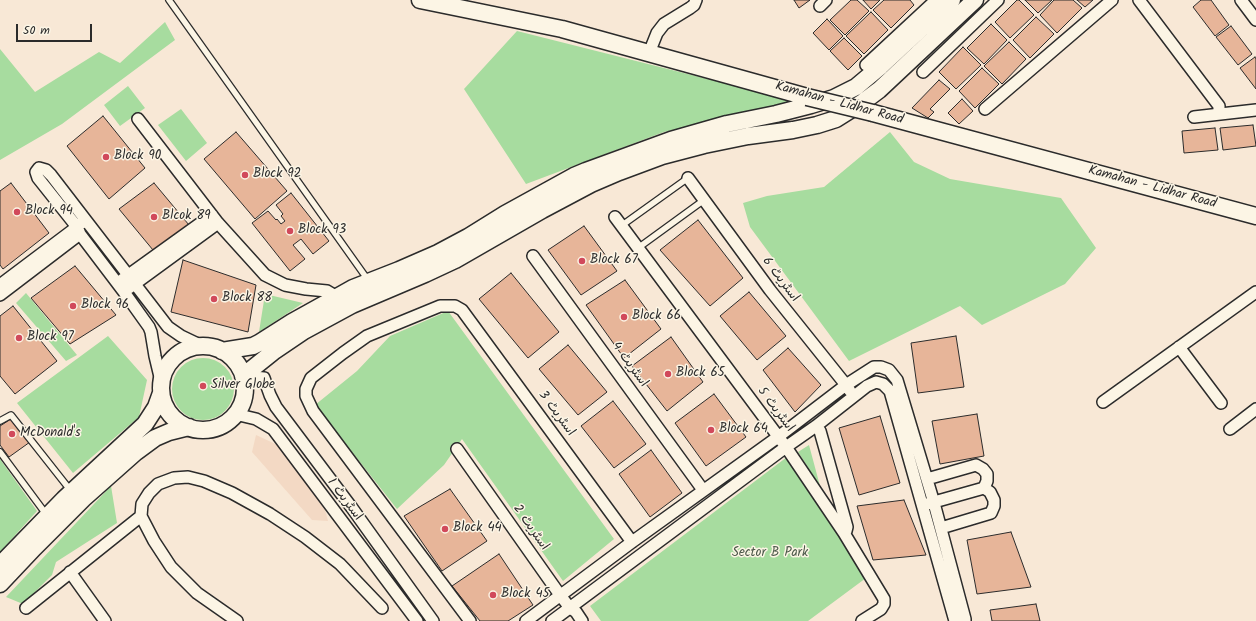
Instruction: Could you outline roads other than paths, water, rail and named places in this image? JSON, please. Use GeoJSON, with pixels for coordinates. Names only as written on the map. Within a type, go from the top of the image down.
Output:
{"type":"FeatureCollection","features":[{"type":"Feature","properties":{"kind":"street","name":"Kamahan - Lidhar Road"},"geometry":{"type":"LineString","coordinates":[[420,0],[549,26],[807,97],[873,113],[1256,216]]}},
{"type":"Feature","properties":{"kind":"street"},"geometry":{"type":"LineString","coordinates":[[649,53],[657,33],[664,24],[690,8],[694,5],[696,0]]}},
{"type":"Feature","properties":{"kind":"street"},"geometry":{"type":"LineString","coordinates":[[866,64],[936,0]]}},
{"type":"Feature","properties":{"kind":"street"},"geometry":{"type":"LineString","coordinates":[[243,376],[272,352],[304,331],[352,305],[455,260],[538,204],[574,176],[671,140],[720,126],[811,105],[834,98],[856,87],[881,66],[952,0]]}},
{"type":"Feature","properties":{"kind":"street"},"geometry":{"type":"LineString","coordinates":[[222,351],[253,346],[353,288],[438,253],[468,237],[505,214],[538,204],[662,156],[704,145],[748,136],[793,130],[836,119],[863,102],[878,90],[975,0]]}},
{"type":"Feature","properties":{"kind":"street"},"geometry":{"type":"LineString","coordinates":[[923,72],[998,0]]}},
{"type":"Feature","properties":{"kind":"street"},"geometry":{"type":"LineString","coordinates":[[985,109],[1112,0]]}},
{"type":"Feature","properties":{"kind":"street"},"geometry":{"type":"LineString","coordinates":[[1139,0],[1219,106],[1219,114]]}},
{"type":"Feature","properties":{"kind":"street"},"geometry":{"type":"LineString","coordinates":[[1240,0],[1256,20]]}},
{"type":"Feature","properties":{"kind":"street"},"geometry":{"type":"LineString","coordinates":[[1194,117],[1256,110]]}},
{"type":"Feature","properties":{"kind":"street"},"geometry":{"type":"LineString","coordinates":[[138,119],[215,219],[264,275],[285,285],[327,291],[337,297]]}},
{"type":"Feature","properties":{"kind":"street"},"geometry":{"type":"LineString","coordinates":[[0,565],[72,491],[146,424],[156,408],[161,387],[164,372],[175,356],[193,347],[202,346],[222,351],[235,362],[243,376],[244,396],[236,414],[219,426],[209,429],[189,427],[178,422],[170,414],[164,404],[161,387],[155,356],[151,332],[149,327],[79,231],[38,178],[36,172],[39,168],[46,170],[51,175],[168,327],[176,333],[202,346]]}},
{"type":"Feature","properties":{"kind":"street","name":"اسٹریٹ 6"},"geometry":{"type":"LineString","coordinates":[[688,178],[770,290],[846,385],[853,397]]}},
{"type":"Feature","properties":{"kind":"street"},"geometry":{"type":"LineString","coordinates":[[124,292],[131,280],[215,219]]}},
{"type":"Feature","properties":{"kind":"street","name":"اسٹریٹ 5"},"geometry":{"type":"LineString","coordinates":[[618,221],[786,447],[844,533],[884,599],[884,604],[881,608],[862,621]]}},
{"type":"Feature","properties":{"kind":"street"},"geometry":{"type":"LineString","coordinates":[[79,231],[79,224],[85,222],[91,226]]}},
{"type":"Feature","properties":{"kind":"street"},"geometry":{"type":"LineString","coordinates":[[0,295],[6,284],[79,231]]}},
{"type":"Feature","properties":{"kind":"street","name":"اسٹریٹ 4"},"geometry":{"type":"LineString","coordinates":[[533,256],[703,490]]}},
{"type":"Feature","properties":{"kind":"street"},"geometry":{"type":"LineString","coordinates":[[117,283],[131,280]]}},
{"type":"Feature","properties":{"kind":"street"},"geometry":{"type":"LineString","coordinates":[[1103,402],[1256,292]]}},
{"type":"Feature","properties":{"kind":"street","name":"اسٹریٹ 3"},"geometry":{"type":"LineString","coordinates":[[470,621],[313,411],[306,396],[306,389],[311,378],[367,336],[440,306],[450,305],[462,310],[632,542]]}},
{"type":"Feature","properties":{"kind":"street"},"geometry":{"type":"LineString","coordinates":[[1179,347],[1221,403]]}},
{"type":"Feature","properties":{"kind":"street"},"geometry":{"type":"LineString","coordinates":[[526,621],[703,490],[778,437],[846,385],[874,367],[885,368],[892,373],[897,380],[927,479],[928,504],[941,528],[965,621]]}},
{"type":"Feature","properties":{"kind":"street"},"geometry":{"type":"LineString","coordinates":[[880,382],[885,368]]}},
{"type":"Feature","properties":{"kind":"street","name":"اسٹریٹ 1"},"geometry":{"type":"LineString","coordinates":[[243,376],[264,378],[276,407],[352,508],[433,621]]}},
{"type":"Feature","properties":{"kind":"street"},"geometry":{"type":"LineString","coordinates":[[552,621],[816,426],[867,386],[880,382],[890,391],[928,504],[955,621]]}},
{"type":"Feature","properties":{"kind":"street"},"geometry":{"type":"LineString","coordinates":[[1230,429],[1256,409]]}},
{"type":"Feature","properties":{"kind":"street","name":"اسٹریٹ 1"},"geometry":{"type":"LineString","coordinates":[[236,414],[256,419],[273,429],[417,621]]}},
{"type":"Feature","properties":{"kind":"street"},"geometry":{"type":"LineString","coordinates":[[816,426],[820,431],[847,527],[844,533]]}},
{"type":"Feature","properties":{"kind":"street"},"geometry":{"type":"LineString","coordinates":[[0,584],[83,499],[136,452],[155,438],[169,432],[189,427]]}},
{"type":"Feature","properties":{"kind":"street","name":"اسٹریٹ 2"},"geometry":{"type":"LineString","coordinates":[[457,449],[560,595],[570,608],[576,612],[582,621]]}},
{"type":"Feature","properties":{"kind":"street"},"geometry":{"type":"LineString","coordinates":[[927,479],[976,466],[983,469],[987,474],[987,481],[984,488]]}},
{"type":"Feature","properties":{"kind":"street"},"geometry":{"type":"LineString","coordinates":[[237,621],[197,593],[171,567],[154,541],[141,516],[142,504],[149,493],[158,484],[174,478],[188,477],[232,493],[270,514],[305,537],[340,564],[382,608]]}},
{"type":"Feature","properties":{"kind":"street"},"geometry":{"type":"LineString","coordinates":[[928,504],[984,488],[990,492],[994,500],[992,512],[941,528]]}},
{"type":"Feature","properties":{"kind":"street"},"geometry":{"type":"LineString","coordinates":[[26,608],[141,516]]}},
{"type":"Feature","properties":{"kind":"street"},"geometry":{"type":"LineString","coordinates":[[70,572],[105,621]]}},
{"type":"Feature","properties":{"kind":"lane"},"geometry":{"type":"LineString","coordinates":[[169,0],[370,282]]}},
{"type":"Feature","properties":{"kind":"lane"},"geometry":{"type":"LineString","coordinates":[[618,221],[688,178]]}},
{"type":"Feature","properties":{"kind":"lane"},"geometry":{"type":"LineString","coordinates":[[638,248],[704,200]]}},
{"type":"Feature","properties":{"kind":"lane"},"geometry":{"type":"LineString","coordinates":[[0,422],[11,415],[72,491]]}},
{"type":"Feature","properties":{"kind":"lane"},"geometry":{"type":"LineString","coordinates":[[0,452],[48,516]]}},
{"type":"Feature","properties":{"kind":"place","name":"Block 90"},"geometry":{"type":"Point","coordinates":[106,157]}},
{"type":"Feature","properties":{"kind":"place","name":"Block 92"},"geometry":{"type":"Point","coordinates":[245,175]}},
{"type":"Feature","properties":{"kind":"place","name":"Block 94"},"geometry":{"type":"Point","coordinates":[17,212]}},
{"type":"Feature","properties":{"kind":"place","name":"Blcok 89"},"geometry":{"type":"Point","coordinates":[154,217]}},
{"type":"Feature","properties":{"kind":"place","name":"Block 93"},"geometry":{"type":"Point","coordinates":[290,231]}},
{"type":"Feature","properties":{"kind":"place","name":"Block 67"},"geometry":{"type":"Point","coordinates":[582,261]}},
{"type":"Feature","properties":{"kind":"place","name":"Block 88"},"geometry":{"type":"Point","coordinates":[214,299]}},
{"type":"Feature","properties":{"kind":"place","name":"Block 96"},"geometry":{"type":"Point","coordinates":[73,306]}},
{"type":"Feature","properties":{"kind":"place","name":"Block 66"},"geometry":{"type":"Point","coordinates":[624,317]}},
{"type":"Feature","properties":{"kind":"place","name":"Block 97"},"geometry":{"type":"Point","coordinates":[19,338]}},
{"type":"Feature","properties":{"kind":"place","name":"Block 65"},"geometry":{"type":"Point","coordinates":[668,374]}},
{"type":"Feature","properties":{"kind":"place","name":"Silver Globe"},"geometry":{"type":"Point","coordinates":[203,386]}},
{"type":"Feature","properties":{"kind":"place","name":"Block 64"},"geometry":{"type":"Point","coordinates":[711,430]}},
{"type":"Feature","properties":{"kind":"place","name":"McDonald's"},"geometry":{"type":"Point","coordinates":[12,434]}},
{"type":"Feature","properties":{"kind":"place","name":"Block 44"},"geometry":{"type":"Point","coordinates":[445,529]}},
{"type":"Feature","properties":{"kind":"place","name":"Block 45"},"geometry":{"type":"Point","coordinates":[493,595]}},
{"type":"Feature","properties":{"kind":"park label","name":"Sector B Park"},"geometry":{"type":"Point","coordinates":[770,554]}}]}
